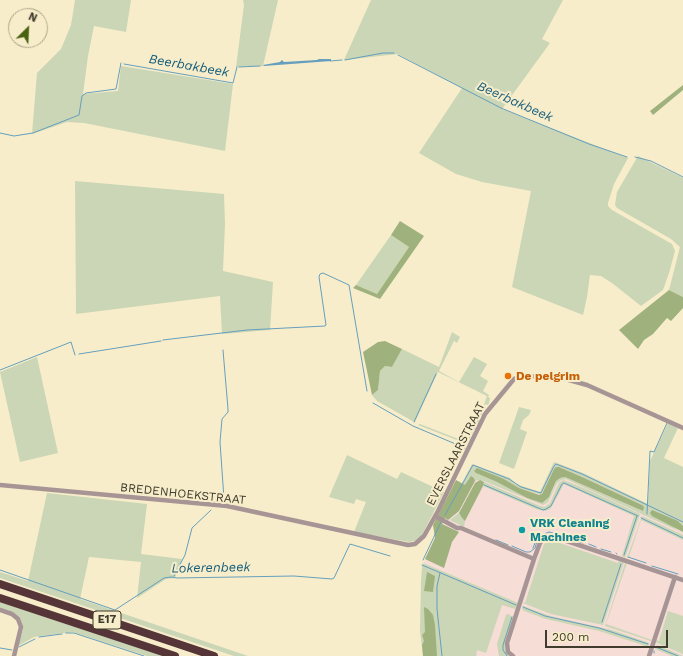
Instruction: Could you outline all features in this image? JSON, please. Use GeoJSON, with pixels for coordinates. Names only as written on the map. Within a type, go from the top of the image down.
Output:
{"type":"FeatureCollection","features":[{"type":"Feature","properties":{"kind":"highway","name":"E17"},"geometry":{"type":"LineString","coordinates":[[0,584],[214,656]]}},
{"type":"Feature","properties":{"kind":"highway","name":"E17"},"geometry":{"type":"LineString","coordinates":[[0,598],[175,656]]}},
{"type":"Feature","properties":{"kind":"street","name":"EVERSLAARSTRAAT"},"geometry":{"type":"LineString","coordinates":[[408,546],[420,541],[429,528],[485,414],[514,379],[518,377],[558,377],[587,385],[683,428]]}},
{"type":"Feature","properties":{"kind":"street","name":"BREDENHOEKSTRAAT"},"geometry":{"type":"LineString","coordinates":[[0,485],[227,506],[408,546]]}},
{"type":"Feature","properties":{"kind":"street"},"geometry":{"type":"LineString","coordinates":[[435,516],[455,525],[457,528],[461,528],[534,559]]}},
{"type":"Feature","properties":{"kind":"street"},"geometry":{"type":"LineString","coordinates":[[513,656],[508,652],[507,643],[534,559],[542,540],[545,537],[552,536],[683,580]]}},
{"type":"Feature","properties":{"kind":"street"},"geometry":{"type":"LineString","coordinates":[[649,656],[675,577]]}},
{"type":"Feature","properties":{"kind":"street"},"geometry":{"type":"LineString","coordinates":[[0,610],[12,614],[18,619],[21,627],[14,656]]}},
{"type":"Feature","properties":{"kind":"shaded area"},"geometry":{"type":"Polygon","coordinates":[[[554,462],[583,473],[683,521],[683,656],[423,656],[420,631],[422,567],[435,537],[472,464],[510,478],[516,484],[540,492],[554,462]]]}},
{"type":"Feature","properties":{"kind":"green space"},"geometry":{"type":"Polygon","coordinates":[[[75,0],[131,0],[126,32],[94,26],[83,94],[118,91],[121,66],[233,84],[225,151],[84,123],[67,122],[32,134],[37,73],[61,49],[71,25],[75,0]]]}},
{"type":"Feature","properties":{"kind":"green space"},"geometry":{"type":"Polygon","coordinates":[[[243,0],[278,0],[263,66],[236,67],[244,5],[243,0]]]}},
{"type":"Feature","properties":{"kind":"green space"},"geometry":{"type":"Polygon","coordinates":[[[371,0],[563,0],[542,39],[550,43],[502,109],[628,158],[614,184],[608,206],[612,210],[672,244],[675,251],[663,290],[641,306],[601,276],[590,275],[583,315],[512,287],[531,191],[482,182],[456,174],[419,153],[462,88],[398,54],[344,60],[371,0]]]}},
{"type":"Feature","properties":{"kind":"green space"},"geometry":{"type":"Polygon","coordinates":[[[683,85],[683,90],[653,115],[650,111],[683,85]]]}},
{"type":"Feature","properties":{"kind":"green space"},"geometry":{"type":"Polygon","coordinates":[[[638,156],[683,178],[683,297],[669,290],[680,247],[671,239],[617,208],[615,205],[617,192],[638,156]]]}},
{"type":"Feature","properties":{"kind":"green space"},"geometry":{"type":"Polygon","coordinates":[[[75,181],[224,194],[225,224],[223,271],[273,282],[270,330],[222,334],[220,296],[76,314],[75,181]]]}},
{"type":"Feature","properties":{"kind":"green space"},"geometry":{"type":"Polygon","coordinates":[[[400,221],[424,236],[380,299],[353,288],[356,285],[377,294],[409,247],[391,235],[400,221]]]}},
{"type":"Feature","properties":{"kind":"green space"},"geometry":{"type":"Polygon","coordinates":[[[391,235],[409,247],[377,294],[356,285],[391,235]]]}},
{"type":"Feature","properties":{"kind":"green space"},"geometry":{"type":"Polygon","coordinates":[[[669,290],[683,297],[683,308],[671,321],[667,318],[653,334],[644,340],[638,349],[619,330],[669,290]]]}},
{"type":"Feature","properties":{"kind":"green space"},"geometry":{"type":"Polygon","coordinates":[[[452,332],[460,337],[457,343],[454,341],[439,371],[459,382],[474,357],[487,364],[480,376],[488,381],[483,391],[489,395],[489,403],[488,405],[485,404],[483,412],[467,444],[418,425],[420,424],[466,442],[482,410],[487,396],[438,372],[415,422],[416,423],[377,401],[372,395],[378,390],[380,371],[385,366],[392,367],[402,349],[439,367],[452,332]]]}},
{"type":"Feature","properties":{"kind":"green space"},"geometry":{"type":"Polygon","coordinates":[[[385,341],[402,349],[392,367],[385,366],[380,371],[378,390],[372,395],[363,352],[378,342],[385,341]]]}},
{"type":"Feature","properties":{"kind":"green space"},"geometry":{"type":"Polygon","coordinates":[[[37,357],[58,453],[20,462],[0,372],[37,357]]]}},
{"type":"Feature","properties":{"kind":"green space"},"geometry":{"type":"Polygon","coordinates":[[[519,407],[531,410],[529,415],[523,420],[520,429],[527,432],[514,469],[499,463],[519,407]]]}},
{"type":"Feature","properties":{"kind":"green space"},"geometry":{"type":"Polygon","coordinates":[[[668,423],[678,428],[664,458],[683,467],[683,526],[678,521],[674,528],[683,533],[566,479],[557,483],[548,502],[543,505],[484,481],[475,481],[471,476],[465,486],[462,483],[472,464],[510,478],[516,484],[540,492],[554,462],[583,473],[648,504],[650,461],[668,423]],[[559,467],[554,469],[541,495],[519,488],[504,479],[482,470],[476,473],[527,498],[542,503],[552,492],[556,481],[565,477],[643,511],[642,505],[559,467]]]}},
{"type":"Feature","properties":{"kind":"green space"},"geometry":{"type":"Polygon","coordinates":[[[347,455],[397,479],[401,472],[444,492],[421,537],[415,541],[409,542],[354,532],[366,502],[356,499],[354,504],[329,497],[347,455]]]}},
{"type":"Feature","properties":{"kind":"green space"},"geometry":{"type":"Polygon","coordinates":[[[556,467],[582,477],[642,505],[644,507],[643,511],[565,477],[556,481],[549,497],[542,503],[527,498],[474,471],[477,468],[504,479],[519,488],[539,495],[542,494],[556,467]]]}},
{"type":"Feature","properties":{"kind":"green space"},"geometry":{"type":"Polygon","coordinates":[[[471,476],[475,481],[459,511],[448,520],[445,518],[442,524],[459,532],[452,542],[444,568],[425,559],[435,538],[433,525],[456,480],[465,485],[471,476]]]}},
{"type":"Feature","properties":{"kind":"green space"},"geometry":{"type":"Polygon","coordinates":[[[480,480],[484,482],[483,486],[465,521],[459,513],[475,483],[480,480]]]}},
{"type":"Feature","properties":{"kind":"green space"},"geometry":{"type":"Polygon","coordinates":[[[563,480],[640,514],[625,558],[622,556],[634,516],[564,484],[550,509],[545,511],[536,509],[483,486],[484,482],[545,507],[550,503],[559,483],[563,480]]]}},
{"type":"Feature","properties":{"kind":"green space"},"geometry":{"type":"Polygon","coordinates":[[[47,493],[147,504],[141,554],[182,559],[175,578],[166,579],[137,598],[141,562],[89,557],[80,599],[248,656],[234,656],[0,578],[0,572],[28,581],[47,493]]]}},
{"type":"Feature","properties":{"kind":"green space"},"geometry":{"type":"Polygon","coordinates":[[[652,510],[678,521],[683,526],[683,532],[652,516],[650,513],[652,510]]]}},
{"type":"Feature","properties":{"kind":"green space"},"geometry":{"type":"Polygon","coordinates":[[[459,513],[465,521],[464,527],[450,520],[459,513]]]}},
{"type":"Feature","properties":{"kind":"green space"},"geometry":{"type":"Polygon","coordinates":[[[642,516],[683,535],[683,540],[641,520],[629,557],[627,558],[642,516]]]}},
{"type":"Feature","properties":{"kind":"green space"},"geometry":{"type":"Polygon","coordinates":[[[551,540],[618,563],[619,561],[624,562],[603,625],[551,614],[523,603],[525,603],[544,544],[551,540]]]}},
{"type":"Feature","properties":{"kind":"green space"},"geometry":{"type":"Polygon","coordinates":[[[423,563],[518,603],[515,609],[502,605],[486,653],[477,650],[476,656],[423,656],[420,631],[421,581],[423,563]]]}},
{"type":"Feature","properties":{"kind":"green space"},"geometry":{"type":"Polygon","coordinates":[[[625,563],[627,563],[606,624],[652,640],[651,641],[605,626],[625,563]]]}},
{"type":"Feature","properties":{"kind":"green space"},"geometry":{"type":"Polygon","coordinates":[[[427,572],[435,576],[433,592],[424,591],[427,572]]]}},
{"type":"Feature","properties":{"kind":"green space"},"geometry":{"type":"Polygon","coordinates":[[[0,602],[163,656],[147,656],[73,632],[34,637],[18,646],[23,629],[21,620],[13,612],[0,608],[0,602]]]}},
{"type":"Feature","properties":{"kind":"green space"},"geometry":{"type":"Polygon","coordinates":[[[523,606],[550,616],[612,630],[649,643],[648,646],[646,646],[599,631],[546,619],[524,611],[522,609],[523,606]]]}},
{"type":"Feature","properties":{"kind":"green space"},"geometry":{"type":"Polygon","coordinates":[[[424,607],[433,615],[437,656],[423,656],[422,645],[424,641],[422,635],[425,632],[424,607]]]}},
{"type":"Feature","properties":{"kind":"green space"},"geometry":{"type":"Polygon","coordinates":[[[668,611],[683,616],[683,654],[655,642],[656,640],[659,641],[668,611]]]}},
{"type":"Feature","properties":{"kind":"green space"},"geometry":{"type":"Polygon","coordinates":[[[508,614],[513,617],[505,643],[505,649],[509,656],[499,656],[497,644],[506,615],[508,614]]]}},
{"type":"Feature","properties":{"kind":"green space"},"geometry":{"type":"Polygon","coordinates":[[[657,645],[683,656],[672,656],[655,649],[657,645]]]}},
{"type":"Feature","properties":{"kind":"water"},"geometry":{"type":"Polygon","coordinates":[[[331,59],[331,61],[263,65],[280,62],[282,60],[284,62],[331,59]]]}},
{"type":"Feature","properties":{"kind":"waterway","name":"Beerbakbeek"},"geometry":{"type":"LineString","coordinates":[[345,60],[383,53],[394,53]]}},
{"type":"Feature","properties":{"kind":"waterway","name":"Beerbakbeek"},"geometry":{"type":"LineString","coordinates":[[398,55],[501,108],[589,144],[627,157]]}},
{"type":"Feature","properties":{"kind":"waterway","name":"Beerbakbeek"},"geometry":{"type":"LineString","coordinates":[[330,61],[342,60]]}},
{"type":"Feature","properties":{"kind":"waterway","name":"Beerbakbeek"},"geometry":{"type":"LineString","coordinates":[[0,133],[14,136],[33,133],[79,115],[82,96],[86,93],[116,89],[121,63]]}},
{"type":"Feature","properties":{"kind":"waterway","name":"Beerbakbeek"},"geometry":{"type":"LineString","coordinates":[[124,64],[233,83],[237,67]]}},
{"type":"Feature","properties":{"kind":"waterway","name":"Beerbakbeek"},"geometry":{"type":"LineString","coordinates":[[239,67],[260,66]]}},
{"type":"Feature","properties":{"kind":"waterway","name":"Beerbakbeek"},"geometry":{"type":"LineString","coordinates":[[635,157],[651,161],[683,177]]}},
{"type":"Feature","properties":{"kind":"waterway","name":"Lokerenbeek"},"geometry":{"type":"LineString","coordinates":[[163,340],[247,330],[325,326],[319,277],[320,274],[323,273],[349,285],[367,391]]}},
{"type":"Feature","properties":{"kind":"waterway","name":"Lokerenbeek"},"geometry":{"type":"LineString","coordinates":[[79,354],[161,341]]}},
{"type":"Feature","properties":{"kind":"waterway","name":"Lokerenbeek"},"geometry":{"type":"LineString","coordinates":[[0,370],[71,342],[75,355]]}},
{"type":"Feature","properties":{"kind":"waterway"},"geometry":{"type":"LineString","coordinates":[[223,350],[228,409],[228,412],[222,419],[220,442],[224,499]]}},
{"type":"Feature","properties":{"kind":"waterway"},"geometry":{"type":"LineString","coordinates":[[414,422],[436,374]]}},
{"type":"Feature","properties":{"kind":"waterway","name":"Lokerenbeek"},"geometry":{"type":"LineString","coordinates":[[373,403],[413,426],[465,448]]}},
{"type":"Feature","properties":{"kind":"waterway"},"geometry":{"type":"LineString","coordinates":[[647,514],[650,451],[654,452],[667,423]]}},
{"type":"Feature","properties":{"kind":"waterway"},"geometry":{"type":"LineString","coordinates":[[445,515],[473,465],[509,479],[521,487],[541,493],[556,464],[582,474],[683,522]]}},
{"type":"Feature","properties":{"kind":"waterway"},"geometry":{"type":"LineString","coordinates":[[484,485],[543,510],[551,506],[562,484],[564,483],[638,516]]}},
{"type":"Feature","properties":{"kind":"waterway"},"geometry":{"type":"LineString","coordinates":[[174,576],[185,555],[192,528],[211,510]]}},
{"type":"Feature","properties":{"kind":"waterway"},"geometry":{"type":"LineString","coordinates":[[624,555],[637,516]]}},
{"type":"Feature","properties":{"kind":"waterway"},"geometry":{"type":"LineString","coordinates":[[641,518],[683,538]]}},
{"type":"Feature","properties":{"kind":"waterway"},"geometry":{"type":"LineString","coordinates":[[423,560],[441,522]]}},
{"type":"Feature","properties":{"kind":"waterway"},"geometry":{"type":"LineString","coordinates":[[544,534],[549,532],[560,535]]}},
{"type":"Feature","properties":{"kind":"waterway"},"geometry":{"type":"LineString","coordinates":[[533,548],[537,538]]}},
{"type":"Feature","properties":{"kind":"waterway"},"geometry":{"type":"LineString","coordinates":[[512,546],[526,552],[530,552],[535,548],[538,538]]}},
{"type":"Feature","properties":{"kind":"waterway"},"geometry":{"type":"LineString","coordinates":[[572,539],[583,543]]}},
{"type":"Feature","properties":{"kind":"waterway"},"geometry":{"type":"LineString","coordinates":[[496,540],[508,545]]}},
{"type":"Feature","properties":{"kind":"waterway","name":"Lokerenbeek"},"geometry":{"type":"LineString","coordinates":[[0,570],[115,610],[164,578],[294,576],[332,579],[334,578],[350,544],[390,556]]}},
{"type":"Feature","properties":{"kind":"waterway"},"geometry":{"type":"LineString","coordinates":[[589,544],[596,547]]}},
{"type":"Feature","properties":{"kind":"waterway"},"geometry":{"type":"LineString","coordinates":[[601,549],[611,552]]}},
{"type":"Feature","properties":{"kind":"waterway"},"geometry":{"type":"LineString","coordinates":[[628,557],[646,563]]}},
{"type":"Feature","properties":{"kind":"waterway"},"geometry":{"type":"LineString","coordinates":[[602,622],[621,564]]}},
{"type":"Feature","properties":{"kind":"waterway","name":"Lokerenbeek"},"geometry":{"type":"LineString","coordinates":[[422,565],[516,605]]}},
{"type":"Feature","properties":{"kind":"waterway"},"geometry":{"type":"LineString","coordinates":[[652,566],[678,574]]}},
{"type":"Feature","properties":{"kind":"waterway"},"geometry":{"type":"LineString","coordinates":[[440,573],[437,586],[437,609],[442,656]]}},
{"type":"Feature","properties":{"kind":"waterway","name":"Lokerenbeek"},"geometry":{"type":"LineString","coordinates":[[523,607],[545,616],[599,628],[648,644]]}},
{"type":"Feature","properties":{"kind":"waterway"},"geometry":{"type":"LineString","coordinates":[[507,656],[503,650],[503,645],[512,617]]}},
{"type":"Feature","properties":{"kind":"waterway"},"geometry":{"type":"LineString","coordinates":[[66,633],[74,633],[144,656]]}},
{"type":"Feature","properties":{"kind":"waterway"},"geometry":{"type":"LineString","coordinates":[[39,637],[62,634]]}},
{"type":"Feature","properties":{"kind":"waterway"},"geometry":{"type":"LineString","coordinates":[[19,647],[35,639]]}},
{"type":"Feature","properties":{"kind":"waterway","name":"Lokerenbeek"},"geometry":{"type":"LineString","coordinates":[[656,647],[678,656]]}},
{"type":"Feature","properties":{"kind":"waterway"},"geometry":{"type":"LineString","coordinates":[[0,648],[12,650]]}},
{"type":"Feature","properties":{"kind":"place","name":"De pelgrim"},"geometry":{"type":"Point","coordinates":[508,376]}},
{"type":"Feature","properties":{"kind":"place","name":"VRK Cleaning Machines"},"geometry":{"type":"Point","coordinates":[522,530]}}]}
